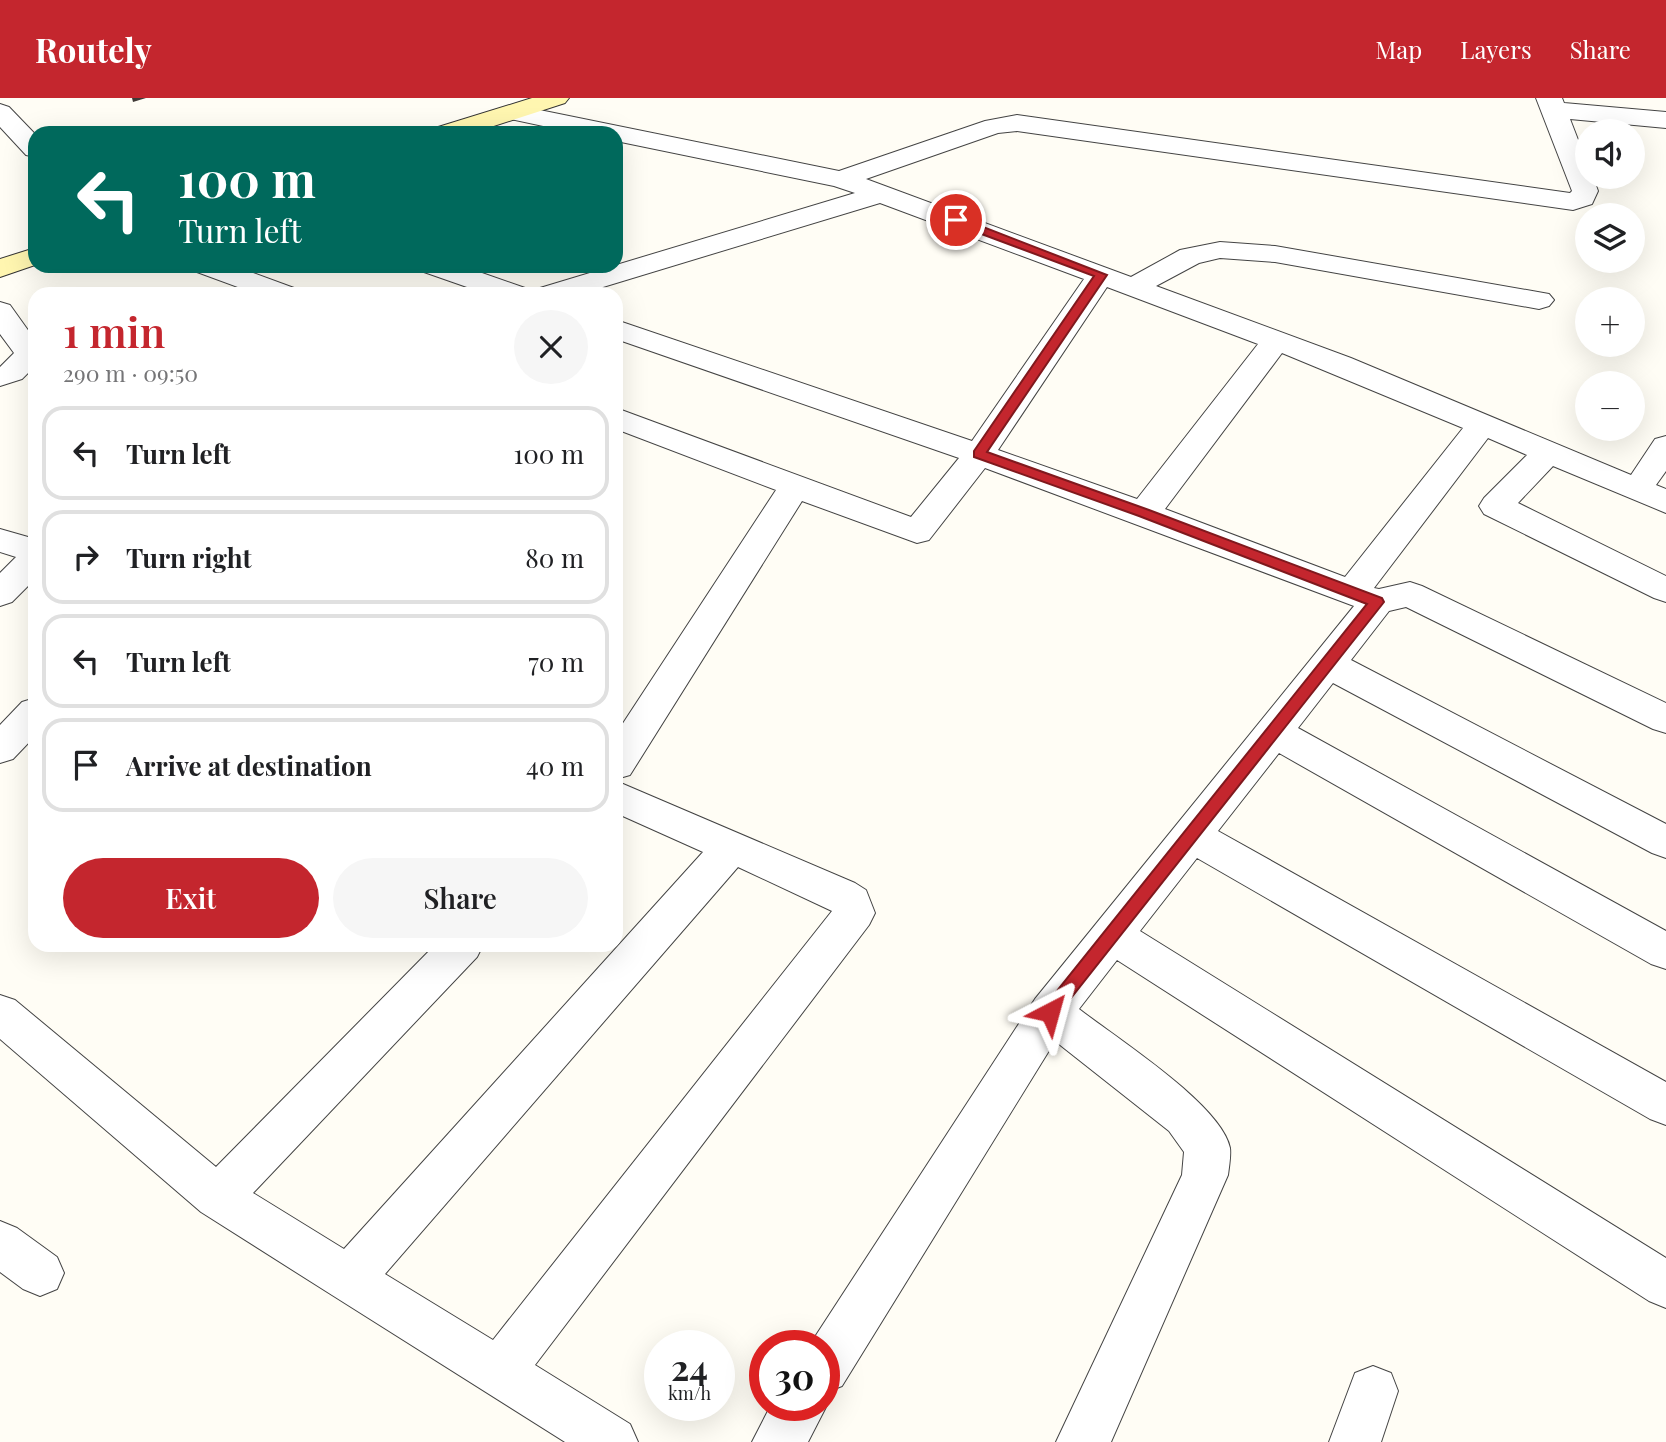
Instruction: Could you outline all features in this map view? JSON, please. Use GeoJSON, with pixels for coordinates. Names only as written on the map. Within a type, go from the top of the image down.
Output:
{"type":"FeatureCollection","features":[{"type":"Feature","properties":{"kind":"main road"},"geometry":{"type":"LineString","coordinates":[[469,126],[556,98]]}},
{"type":"Feature","properties":{"kind":"main road"},"geometry":{"type":"LineString","coordinates":[[0,268],[28,258]]}},
{"type":"Feature","properties":{"kind":"street"},"geometry":{"type":"LineString","coordinates":[[841,178],[994,126],[1017,123],[1573,202],[1582,198],[1586,191],[1551,104],[1666,120]]}},
{"type":"Feature","properties":{"kind":"street"},"geometry":{"type":"LineString","coordinates":[[0,112],[28,142]]}},
{"type":"Feature","properties":{"kind":"street"},"geometry":{"type":"LineString","coordinates":[[515,113],[580,126]]}},
{"type":"Feature","properties":{"kind":"street"},"geometry":{"type":"LineString","coordinates":[[623,135],[841,178],[1276,340],[1652,496],[1666,446]]}},
{"type":"Feature","properties":{"kind":"street"},"geometry":{"type":"LineString","coordinates":[[623,272],[881,194]]}},
{"type":"Feature","properties":{"kind":"street"},"geometry":{"type":"LineString","coordinates":[[1133,287],[1190,256],[1220,250],[1275,254],[1539,300]]}},
{"type":"Feature","properties":{"kind":"street"},"geometry":{"type":"LineString","coordinates":[[226,273],[265,287]]}},
{"type":"Feature","properties":{"kind":"street"},"geometry":{"type":"LineString","coordinates":[[454,273],[495,287]]}},
{"type":"Feature","properties":{"kind":"street"},"geometry":{"type":"LineString","coordinates":[[573,287],[620,273]]}},
{"type":"Feature","properties":{"kind":"street"},"geometry":{"type":"LineString","coordinates":[[623,421],[917,532],[979,454],[1101,275]]}},
{"type":"Feature","properties":{"kind":"street"},"geometry":{"type":"LineString","coordinates":[[0,311],[21,344],[28,349]]}},
{"type":"Feature","properties":{"kind":"street"},"geometry":{"type":"LineString","coordinates":[[623,331],[1144,513],[1364,597],[1410,594],[1666,719]]}},
{"type":"Feature","properties":{"kind":"street"},"geometry":{"type":"LineString","coordinates":[[1144,513],[1276,340]]}},
{"type":"Feature","properties":{"kind":"street"},"geometry":{"type":"LineString","coordinates":[[0,377],[10,373],[28,356]]}},
{"type":"Feature","properties":{"kind":"street"},"geometry":{"type":"LineString","coordinates":[[840,1343],[1050,1012],[1328,664],[1364,597],[1482,424]]}},
{"type":"Feature","properties":{"kind":"street"},"geometry":{"type":"LineString","coordinates":[[1548,452],[1496,506],[1666,590]]}},
{"type":"Feature","properties":{"kind":"street"},"geometry":{"type":"LineString","coordinates":[[623,754],[795,486]]}},
{"type":"Feature","properties":{"kind":"street"},"geometry":{"type":"LineString","coordinates":[[0,540],[28,549]]}},
{"type":"Feature","properties":{"kind":"street"},"geometry":{"type":"LineString","coordinates":[[0,594],[28,565]]}},
{"type":"Feature","properties":{"kind":"street"},"geometry":{"type":"LineString","coordinates":[[1328,664],[1666,842]]}},
{"type":"Feature","properties":{"kind":"street"},"geometry":{"type":"LineString","coordinates":[[0,749],[28,719]]}},
{"type":"Feature","properties":{"kind":"street"},"geometry":{"type":"LineString","coordinates":[[1273,732],[1666,952]]}},
{"type":"Feature","properties":{"kind":"street"},"geometry":{"type":"LineString","coordinates":[[499,1372],[854,913],[851,902],[841,895],[623,799]]}},
{"type":"Feature","properties":{"kind":"street"},"geometry":{"type":"LineString","coordinates":[[1191,835],[1666,1105]]}},
{"type":"Feature","properties":{"kind":"street"},"geometry":{"type":"LineString","coordinates":[[349,1279],[732,847]]}},
{"type":"Feature","properties":{"kind":"street"},"geometry":{"type":"LineString","coordinates":[[1111,935],[1666,1285]]}},
{"type":"Feature","properties":{"kind":"street"},"geometry":{"type":"LineString","coordinates":[[218,1197],[455,952]]}},
{"type":"Feature","properties":{"kind":"street"},"geometry":{"type":"LineString","coordinates":[[1050,1012],[1185,1117],[1207,1148],[1205,1175],[1090,1431],[1082,1442]]}},
{"type":"Feature","properties":{"kind":"street"},"geometry":{"type":"LineString","coordinates":[[0,1013],[218,1197],[612,1442]]}},
{"type":"Feature","properties":{"kind":"street"},"geometry":{"type":"LineString","coordinates":[[0,1244],[40,1273]]}},
{"type":"Feature","properties":{"kind":"street"},"geometry":{"type":"LineString","coordinates":[[1355,1442],[1373,1391]]}},
{"type":"Feature","properties":{"kind":"street"},"geometry":{"type":"LineString","coordinates":[[778,1442],[791,1421]]}},
{"type":"Feature","properties":{"kind":"route"},"geometry":{"type":"LineString","coordinates":[[956,220],[1101,275],[979,454],[1144,513],[1377,602],[1050,1012]]}}]}
